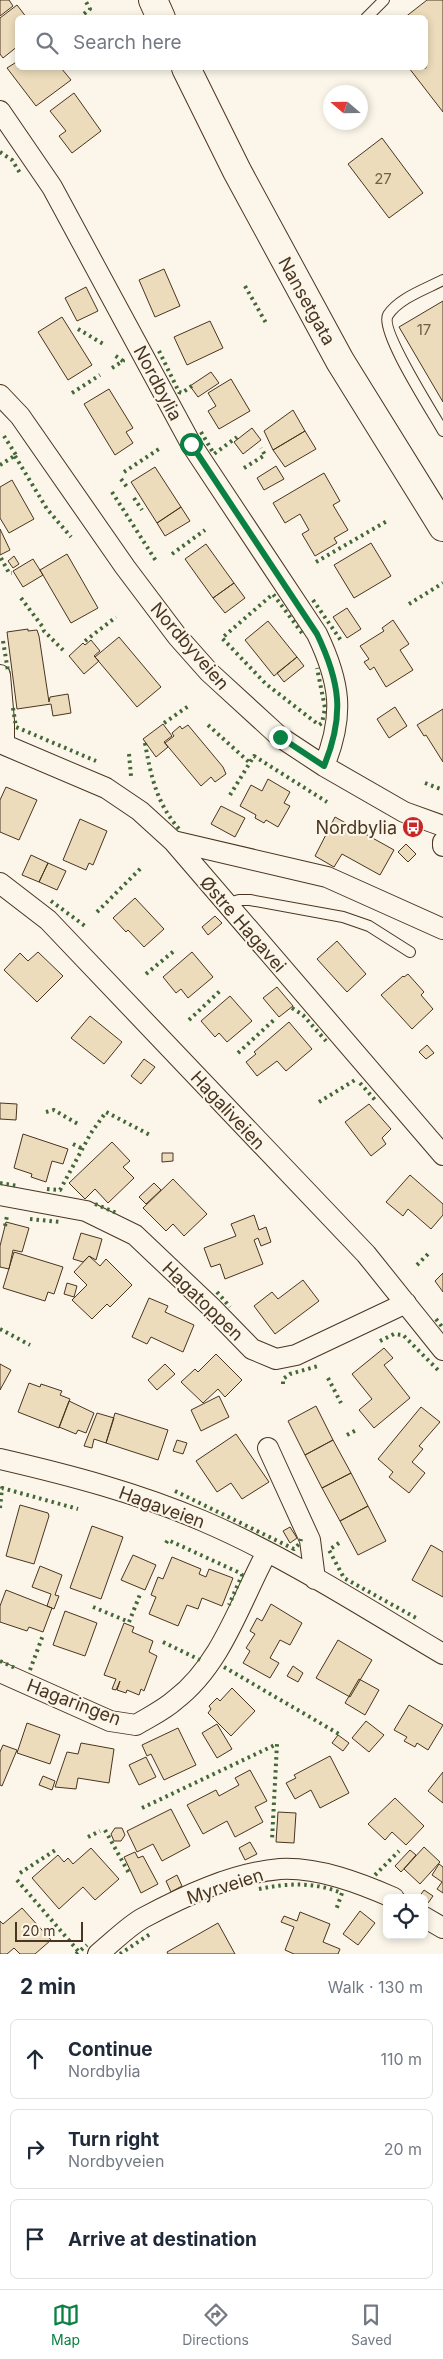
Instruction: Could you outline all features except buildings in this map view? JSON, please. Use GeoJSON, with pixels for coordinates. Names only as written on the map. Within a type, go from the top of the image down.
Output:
{"type":"FeatureCollection","features":[{"type":"Feature","properties":{"kind":"main road"},"geometry":{"type":"LineString","coordinates":[[153,0],[160,15]]}},
{"type":"Feature","properties":{"kind":"main road","name":"Nansetgata"},"geometry":{"type":"LineString","coordinates":[[187,70],[236,171],[340,361],[443,527]]}},
{"type":"Feature","properties":{"kind":"street","name":"Nordbylia"},"geometry":{"type":"LineString","coordinates":[[0,111],[52,187],[191,444],[317,634],[331,663],[338,721],[332,747],[324,766]]}},
{"type":"Feature","properties":{"kind":"street","name":"Nordbyveien"},"geometry":{"type":"LineString","coordinates":[[0,395],[20,416],[125,567],[177,636],[208,672],[280,737],[324,766],[404,812],[443,826]]}},
{"type":"Feature","properties":{"kind":"street"},"geometry":{"type":"LineString","coordinates":[[0,675],[4,721],[2,743]]}},
{"type":"Feature","properties":{"kind":"street","name":"Østre Hagavei"},"geometry":{"type":"LineString","coordinates":[[2,743],[106,788],[140,811],[173,842],[443,1155]]}},
{"type":"Feature","properties":{"kind":"street"},"geometry":{"type":"LineString","coordinates":[[173,842],[326,877],[443,929]]}},
{"type":"Feature","properties":{"kind":"street","name":"Hagaliveien"},"geometry":{"type":"LineString","coordinates":[[0,883],[48,920],[366,1254],[443,1350]]}},
{"type":"Feature","properties":{"kind":"street","name":"Hagatoppen"},"geometry":{"type":"LineString","coordinates":[[0,1195],[86,1211],[135,1235],[212,1307],[252,1349],[276,1359],[296,1355],[406,1303]]}},
{"type":"Feature","properties":{"kind":"street"},"geometry":{"type":"LineString","coordinates":[[268,1448],[310,1540],[315,1579]]}},
{"type":"Feature","properties":{"kind":"street","name":"Hagaveien"},"geometry":{"type":"LineString","coordinates":[[0,1459],[66,1474],[135,1496],[203,1521],[267,1552],[443,1654]]}},
{"type":"Feature","properties":{"kind":"street","name":"Hagaringen"},"geometry":{"type":"LineString","coordinates":[[0,1672],[110,1721],[136,1725],[175,1700],[199,1677],[221,1645],[267,1552]]}},
{"type":"Feature","properties":{"kind":"street","name":"Myrveien"},"geometry":{"type":"LineString","coordinates":[[98,1954],[142,1919],[204,1889],[250,1874],[281,1869],[313,1872],[355,1882],[384,1894]]}},
{"type":"Feature","properties":{"kind":"street"},"geometry":{"type":"LineString","coordinates":[[428,1919],[443,1928]]}},
{"type":"Feature","properties":{"kind":"lane"},"geometry":{"type":"LineString","coordinates":[[369,15],[384,0]]}},
{"type":"Feature","properties":{"kind":"lane"},"geometry":{"type":"LineString","coordinates":[[443,280],[394,309],[387,317],[386,328],[443,432]]}},
{"type":"Feature","properties":{"kind":"lane"},"geometry":{"type":"LineString","coordinates":[[226,904],[239,900],[250,900],[343,916],[368,926],[410,952]]}},
{"type":"Feature","properties":{"kind":"hedge"},"geometry":{"type":"LineString","coordinates":[[83,15],[90,9],[85,0]]}},
{"type":"Feature","properties":{"kind":"hedge"},"geometry":{"type":"LineString","coordinates":[[0,152],[12,160],[20,173]]}},
{"type":"Feature","properties":{"kind":"hedge"},"geometry":{"type":"LineString","coordinates":[[245,286],[266,323]]}},
{"type":"Feature","properties":{"kind":"hedge"},"geometry":{"type":"LineString","coordinates":[[78,329],[105,345]]}},
{"type":"Feature","properties":{"kind":"hedge"},"geometry":{"type":"LineString","coordinates":[[159,351],[179,392],[182,393],[193,385]]}},
{"type":"Feature","properties":{"kind":"hedge"},"geometry":{"type":"LineString","coordinates":[[112,368],[123,361],[113,354]]}},
{"type":"Feature","properties":{"kind":"hedge"},"geometry":{"type":"LineString","coordinates":[[72,393],[100,375]]}},
{"type":"Feature","properties":{"kind":"hedge"},"geometry":{"type":"LineString","coordinates":[[201,432],[214,454],[237,437]]}},
{"type":"Feature","properties":{"kind":"hedge"},"geometry":{"type":"LineString","coordinates":[[0,465],[16,455],[4,436]]}},
{"type":"Feature","properties":{"kind":"hedge"},"geometry":{"type":"LineString","coordinates":[[124,472],[162,447]]}},
{"type":"Feature","properties":{"kind":"hedge"},"geometry":{"type":"LineString","coordinates":[[244,468],[265,455],[261,448]]}},
{"type":"Feature","properties":{"kind":"hedge"},"geometry":{"type":"LineString","coordinates":[[15,456],[47,509],[71,537]]}},
{"type":"Feature","properties":{"kind":"hedge"},"geometry":{"type":"LineString","coordinates":[[121,479],[127,487]]}},
{"type":"Feature","properties":{"kind":"hedge"},"geometry":{"type":"LineString","coordinates":[[112,492],[156,561]]}},
{"type":"Feature","properties":{"kind":"hedge"},"geometry":{"type":"LineString","coordinates":[[134,498],[142,510]]}},
{"type":"Feature","properties":{"kind":"hedge"},"geometry":{"type":"LineString","coordinates":[[316,562],[389,520]]}},
{"type":"Feature","properties":{"kind":"hedge"},"geometry":{"type":"LineString","coordinates":[[172,554],[205,530]]}},
{"type":"Feature","properties":{"kind":"hedge"},"geometry":{"type":"LineString","coordinates":[[1,558],[9,573],[12,573]]}},
{"type":"Feature","properties":{"kind":"hedge"},"geometry":{"type":"LineString","coordinates":[[409,604],[443,583]]}},
{"type":"Feature","properties":{"kind":"hedge"},"geometry":{"type":"LineString","coordinates":[[302,633],[273,594],[222,638],[266,684],[319,725],[322,723],[325,708],[317,668]]}},
{"type":"Feature","properties":{"kind":"hedge"},"geometry":{"type":"LineString","coordinates":[[21,598],[44,631],[63,650]]}},
{"type":"Feature","properties":{"kind":"hedge"},"geometry":{"type":"LineString","coordinates":[[313,600],[342,642]]}},
{"type":"Feature","properties":{"kind":"hedge"},"geometry":{"type":"LineString","coordinates":[[85,641],[116,617]]}},
{"type":"Feature","properties":{"kind":"hedge"},"geometry":{"type":"LineString","coordinates":[[3,641],[8,671]]}},
{"type":"Feature","properties":{"kind":"hedge"},"geometry":{"type":"LineString","coordinates":[[164,723],[190,705]]}},
{"type":"Feature","properties":{"kind":"hedge"},"geometry":{"type":"LineString","coordinates":[[13,708],[16,727],[96,761]]}},
{"type":"Feature","properties":{"kind":"hedge"},"geometry":{"type":"LineString","coordinates":[[208,725],[250,763]]}},
{"type":"Feature","properties":{"kind":"hedge"},"geometry":{"type":"LineString","coordinates":[[145,743],[156,790],[166,811],[181,831]]}},
{"type":"Feature","properties":{"kind":"hedge"},"geometry":{"type":"LineString","coordinates":[[129,754],[131,776]]}},
{"type":"Feature","properties":{"kind":"hedge"},"geometry":{"type":"LineString","coordinates":[[230,795],[254,756],[327,802]]}},
{"type":"Feature","properties":{"kind":"hedge"},"geometry":{"type":"LineString","coordinates":[[425,783],[443,790]]}},
{"type":"Feature","properties":{"kind":"hedge"},"geometry":{"type":"LineString","coordinates":[[97,912],[141,868]]}},
{"type":"Feature","properties":{"kind":"hedge"},"geometry":{"type":"LineString","coordinates":[[51,901],[85,926]]}},
{"type":"Feature","properties":{"kind":"hedge"},"geometry":{"type":"LineString","coordinates":[[146,974],[174,951]]}},
{"type":"Feature","properties":{"kind":"hedge"},"geometry":{"type":"LineString","coordinates":[[189,1020],[221,990]]}},
{"type":"Feature","properties":{"kind":"hedge"},"geometry":{"type":"LineString","coordinates":[[292,1008],[303,1015],[326,1041]]}},
{"type":"Feature","properties":{"kind":"hedge"},"geometry":{"type":"LineString","coordinates":[[238,1053],[276,1018]]}},
{"type":"Feature","properties":{"kind":"hedge"},"geometry":{"type":"LineString","coordinates":[[319,1102],[355,1080]]}},
{"type":"Feature","properties":{"kind":"hedge"},"geometry":{"type":"LineString","coordinates":[[360,1083],[375,1100]]}},
{"type":"Feature","properties":{"kind":"hedge"},"geometry":{"type":"LineString","coordinates":[[46,1112],[54,1110],[78,1124]]}},
{"type":"Feature","properties":{"kind":"hedge"},"geometry":{"type":"LineString","coordinates":[[47,1189],[60,1190],[91,1133],[106,1112],[150,1135]]}},
{"type":"Feature","properties":{"kind":"hedge"},"geometry":{"type":"LineString","coordinates":[[73,1144],[83,1149]]}},
{"type":"Feature","properties":{"kind":"hedge"},"geometry":{"type":"LineString","coordinates":[[0,1183],[18,1186]]}},
{"type":"Feature","properties":{"kind":"hedge"},"geometry":{"type":"LineString","coordinates":[[95,1204],[119,1214]]}},
{"type":"Feature","properties":{"kind":"hedge"},"geometry":{"type":"LineString","coordinates":[[5,1226],[7,1216]]}},
{"type":"Feature","properties":{"kind":"hedge"},"geometry":{"type":"LineString","coordinates":[[30,1219],[60,1222]]}},
{"type":"Feature","properties":{"kind":"hedge"},"geometry":{"type":"LineString","coordinates":[[417,1265],[428,1254]]}},
{"type":"Feature","properties":{"kind":"hedge"},"geometry":{"type":"LineString","coordinates":[[217,1292],[230,1307]]}},
{"type":"Feature","properties":{"kind":"hedge"},"geometry":{"type":"LineString","coordinates":[[436,1319],[443,1328]]}},
{"type":"Feature","properties":{"kind":"hedge"},"geometry":{"type":"LineString","coordinates":[[0,1329],[30,1345]]}},
{"type":"Feature","properties":{"kind":"hedge"},"geometry":{"type":"LineString","coordinates":[[380,1341],[394,1334],[403,1335],[440,1372]]}},
{"type":"Feature","properties":{"kind":"hedge"},"geometry":{"type":"LineString","coordinates":[[283,1384],[283,1379],[290,1374],[318,1366]]}},
{"type":"Feature","properties":{"kind":"hedge"},"geometry":{"type":"LineString","coordinates":[[328,1378],[341,1403]]}},
{"type":"Feature","properties":{"kind":"hedge"},"geometry":{"type":"LineString","coordinates":[[347,1435],[358,1429]]}},
{"type":"Feature","properties":{"kind":"hedge"},"geometry":{"type":"LineString","coordinates":[[0,1508],[2,1488],[78,1509]]}},
{"type":"Feature","properties":{"kind":"hedge"},"geometry":{"type":"LineString","coordinates":[[175,1491],[294,1549],[301,1539]]}},
{"type":"Feature","properties":{"kind":"hedge"},"geometry":{"type":"LineString","coordinates":[[166,1543],[168,1540],[240,1573],[242,1575],[229,1605]]}},
{"type":"Feature","properties":{"kind":"hedge"},"geometry":{"type":"LineString","coordinates":[[339,1543],[329,1550],[344,1578],[418,1619]]}},
{"type":"Feature","properties":{"kind":"hedge"},"geometry":{"type":"LineString","coordinates":[[93,1607],[129,1622],[141,1592]]}},
{"type":"Feature","properties":{"kind":"hedge"},"geometry":{"type":"LineString","coordinates":[[30,1670],[43,1635]]}},
{"type":"Feature","properties":{"kind":"hedge"},"geometry":{"type":"LineString","coordinates":[[163,1642],[200,1660]]}},
{"type":"Feature","properties":{"kind":"hedge"},"geometry":{"type":"LineString","coordinates":[[0,1661],[15,1668]]}},
{"type":"Feature","properties":{"kind":"hedge"},"geometry":{"type":"LineString","coordinates":[[224,1667],[339,1734]]}},
{"type":"Feature","properties":{"kind":"hedge"},"geometry":{"type":"LineString","coordinates":[[142,1808],[277,1744],[272,1840]]}},
{"type":"Feature","properties":{"kind":"hedge"},"geometry":{"type":"LineString","coordinates":[[105,1830],[130,1875]]}},
{"type":"Feature","properties":{"kind":"hedge"},"geometry":{"type":"LineString","coordinates":[[88,1837],[100,1831]]}},
{"type":"Feature","properties":{"kind":"hedge"},"geometry":{"type":"LineString","coordinates":[[20,1873],[57,1849]]}},
{"type":"Feature","properties":{"kind":"hedge"},"geometry":{"type":"LineString","coordinates":[[375,1875],[399,1851]]}},
{"type":"Feature","properties":{"kind":"hedge"},"geometry":{"type":"LineString","coordinates":[[17,1880],[79,1952]]}},
{"type":"Feature","properties":{"kind":"hedge"},"geometry":{"type":"LineString","coordinates":[[259,1889],[301,1885],[332,1889],[342,1893],[336,1910]]}},
{"type":"Feature","properties":{"kind":"hedge"},"geometry":{"type":"LineString","coordinates":[[120,1954],[150,1934]]}},
{"type":"Feature","properties":{"kind":"hedge"},"geometry":{"type":"LineString","coordinates":[[76,1954],[87,1945]]}},
{"type":"Feature","properties":{"kind":"place","name":"Nordbylia"},"geometry":{"type":"Point","coordinates":[413,827]}},
{"type":"Feature","properties":{"kind":"route"},"geometry":{"type":"LineString","coordinates":[[191,444],[317,634],[331,663],[338,721],[332,747],[324,766],[280,737]]}}]}
